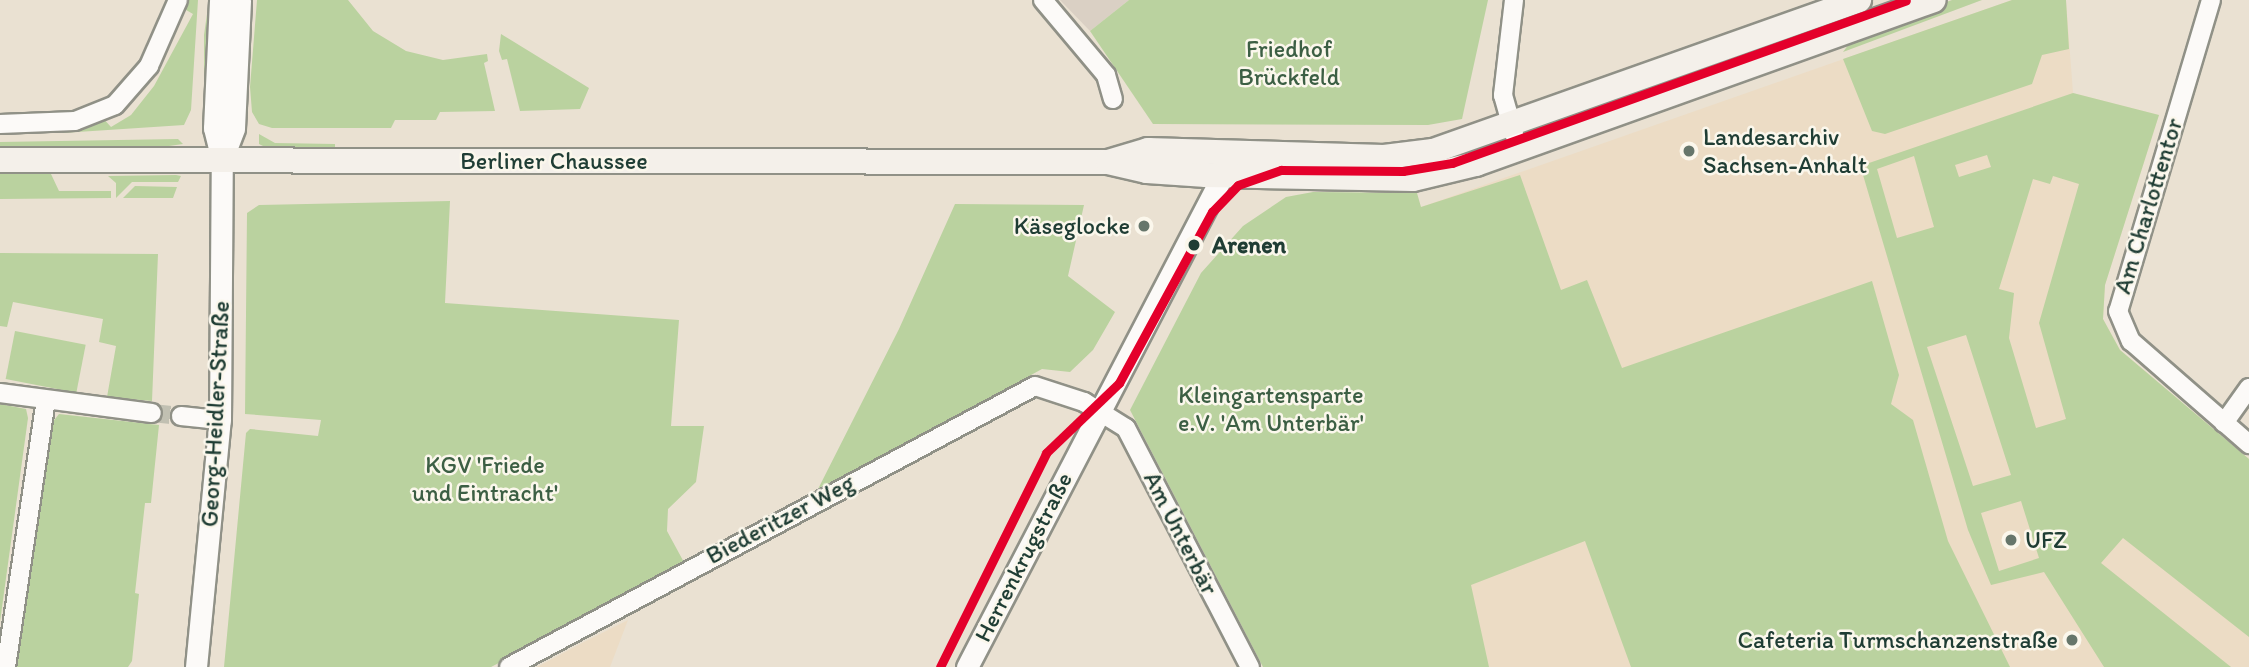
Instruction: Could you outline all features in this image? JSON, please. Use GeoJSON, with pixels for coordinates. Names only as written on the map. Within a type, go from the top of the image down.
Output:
{"type":"FeatureCollection","features":[{"type":"Feature","properties":{"kind":"main road","name":"Berliner Chaussee"},"geometry":{"type":"LineString","coordinates":[[0,160],[1108,162],[1147,172],[1408,156],[1511,125],[1859,0]]}},
{"type":"Feature","properties":{"kind":"main road","name":"Berliner Chaussee"},"geometry":{"type":"LineString","coordinates":[[1228,165],[1413,179],[1457,170],[1933,0]]}},
{"type":"Feature","properties":{"kind":"street"},"geometry":{"type":"LineString","coordinates":[[0,124],[75,121],[115,105],[144,73],[178,0]]}},
{"type":"Feature","properties":{"kind":"street"},"geometry":{"type":"LineString","coordinates":[[220,0],[214,128],[222,160]]}},
{"type":"Feature","properties":{"kind":"street"},"geometry":{"type":"LineString","coordinates":[[222,160],[234,128],[240,0]]}},
{"type":"Feature","properties":{"kind":"street"},"geometry":{"type":"LineString","coordinates":[[1043,0],[1106,75],[1113,99]]}},
{"type":"Feature","properties":{"kind":"street"},"geometry":{"type":"LineString","coordinates":[[1514,0],[1503,95],[1519,148]]}},
{"type":"Feature","properties":{"kind":"street","name":"Am Charlottentor"},"geometry":{"type":"LineString","coordinates":[[2211,0],[2118,310],[2128,338],[2249,444]]}},
{"type":"Feature","properties":{"kind":"street","name":"Georg-Heidler-Straße"},"geometry":{"type":"LineString","coordinates":[[196,667],[220,420],[222,160]]}},
{"type":"Feature","properties":{"kind":"street","name":"Herrenkrugstraße"},"geometry":{"type":"LineString","coordinates":[[967,667],[1228,165]]}},
{"type":"Feature","properties":{"kind":"street","name":"Biederitzer Weg"},"geometry":{"type":"LineString","coordinates":[[509,667],[1025,388],[1056,390],[1099,410]]}},
{"type":"Feature","properties":{"kind":"street"},"geometry":{"type":"LineString","coordinates":[[2224,423],[2249,388]]}},
{"type":"Feature","properties":{"kind":"street"},"geometry":{"type":"LineString","coordinates":[[0,393],[152,413]]}},
{"type":"Feature","properties":{"kind":"street"},"geometry":{"type":"LineString","coordinates":[[6,667],[46,400]]}},
{"type":"Feature","properties":{"kind":"street","name":"Am Unterbär"},"geometry":{"type":"LineString","coordinates":[[1099,410],[1126,428],[1250,667]]}},
{"type":"Feature","properties":{"kind":"street"},"geometry":{"type":"LineString","coordinates":[[181,416],[220,420]]}},
{"type":"Feature","properties":{"kind":"shaded area"},"geometry":{"type":"Polygon","coordinates":[[[1060,0],[1129,0],[1090,31],[1060,0]]]}},
{"type":"Feature","properties":{"kind":"shaded area"},"geometry":{"type":"Polygon","coordinates":[[[2012,0],[2066,0],[2073,93],[2159,115],[2105,285],[2103,319],[2120,350],[2249,459],[2249,667],[1477,667],[1421,207],[2012,0]]]}},
{"type":"Feature","properties":{"kind":"shaded area"},"geometry":{"type":"Polygon","coordinates":[[[628,620],[610,667],[537,667],[584,642],[628,620]]]}},
{"type":"Feature","properties":{"kind":"green space"},"geometry":{"type":"Polygon","coordinates":[[[184,0],[198,0],[191,110],[184,125],[62,133],[63,126],[101,116],[111,127],[131,115],[154,86],[193,14],[181,7],[184,0]]]}},
{"type":"Feature","properties":{"kind":"green space"},"geometry":{"type":"Polygon","coordinates":[[[209,0],[212,0],[204,120],[204,35],[209,0]]]}},
{"type":"Feature","properties":{"kind":"green space"},"geometry":{"type":"Polygon","coordinates":[[[257,0],[348,0],[373,31],[406,51],[443,60],[487,54],[488,61],[484,63],[495,111],[440,112],[436,120],[395,120],[391,128],[272,128],[259,124],[252,112],[250,87],[257,0]]]}},
{"type":"Feature","properties":{"kind":"green space","name":"Friedhof Brückfeld"},"geometry":{"type":"Polygon","coordinates":[[[1129,0],[1488,0],[1462,119],[1428,125],[1153,124],[1090,31],[1129,0]]]}},
{"type":"Feature","properties":{"kind":"green space"},"geometry":{"type":"Polygon","coordinates":[[[1952,0],[1982,0],[1843,52],[1857,33],[1952,0]]]}},
{"type":"Feature","properties":{"kind":"green space"},"geometry":{"type":"Polygon","coordinates":[[[2012,0],[2066,0],[2069,49],[2042,55],[2032,84],[1885,134],[1872,131],[1843,59],[2012,0]]]}},
{"type":"Feature","properties":{"kind":"green space"},"geometry":{"type":"Polygon","coordinates":[[[501,34],[589,88],[580,109],[520,111],[507,59],[502,60],[499,51],[501,34]]]}},
{"type":"Feature","properties":{"kind":"green space"},"geometry":{"type":"Polygon","coordinates":[[[2073,93],[2159,115],[2105,285],[2103,319],[2120,350],[2249,459],[2249,637],[2123,538],[2101,563],[2231,667],[2104,667],[2044,572],[1991,585],[1968,530],[1863,175],[1869,163],[2073,93]],[[1987,155],[1955,165],[1959,177],[1991,167],[1987,155]],[[1914,156],[1877,169],[1897,238],[1934,227],[1914,156]],[[2053,176],[2050,184],[2033,179],[1999,289],[2014,293],[2009,338],[2036,428],[2066,419],[2039,323],[2079,184],[2053,176]],[[1966,335],[1927,347],[1973,486],[2011,475],[1966,335]],[[2021,501],[1981,513],[1999,571],[2039,558],[2021,501]]]}},
{"type":"Feature","properties":{"kind":"green space"},"geometry":{"type":"Polygon","coordinates":[[[259,134],[275,143],[335,144],[335,148],[265,147],[259,144],[259,134]]]}},
{"type":"Feature","properties":{"kind":"green space"},"geometry":{"type":"Polygon","coordinates":[[[178,139],[183,144],[162,147],[0,147],[0,142],[178,139]]]}},
{"type":"Feature","properties":{"kind":"green space"},"geometry":{"type":"Polygon","coordinates":[[[0,174],[51,174],[59,191],[111,191],[111,198],[0,199],[0,174]]]}},
{"type":"Feature","properties":{"kind":"green space","name":"Kleingartensparte e.V. 'Am Unterbär'"},"geometry":{"type":"Polygon","coordinates":[[[1520,175],[1561,290],[1587,280],[1622,368],[1872,281],[1899,375],[1891,404],[1913,420],[1948,541],[2010,667],[1631,667],[1585,541],[1471,585],[1489,667],[1263,667],[1130,410],[1201,273],[1243,226],[1286,197],[1313,192],[1417,193],[1421,207],[1520,175]]]}},
{"type":"Feature","properties":{"kind":"green space"},"geometry":{"type":"Polygon","coordinates":[[[108,176],[181,176],[178,182],[132,182],[116,198],[116,183],[108,176]]]}},
{"type":"Feature","properties":{"kind":"green space"},"geometry":{"type":"Polygon","coordinates":[[[135,186],[177,187],[173,198],[123,198],[135,186]]]}},
{"type":"Feature","properties":{"kind":"green space","name":"KGV 'Friede und Eintracht'"},"geometry":{"type":"Polygon","coordinates":[[[450,201],[445,303],[679,320],[671,426],[704,426],[696,482],[668,509],[667,531],[686,566],[491,667],[224,667],[246,433],[250,429],[318,436],[321,420],[245,414],[247,213],[259,205],[450,201]]]}},
{"type":"Feature","properties":{"kind":"green space"},"geometry":{"type":"Polygon","coordinates":[[[955,204],[1084,205],[1068,276],[1115,312],[1093,350],[1070,372],[1042,369],[816,493],[899,329],[955,204]]]}},
{"type":"Feature","properties":{"kind":"green space"},"geometry":{"type":"Polygon","coordinates":[[[0,253],[158,254],[152,401],[107,397],[116,346],[99,342],[103,319],[13,302],[7,327],[0,326],[0,253]]]}},
{"type":"Feature","properties":{"kind":"green space"},"geometry":{"type":"Polygon","coordinates":[[[15,331],[86,345],[76,393],[6,379],[15,331]]]}},
{"type":"Feature","properties":{"kind":"green space"},"geometry":{"type":"Polygon","coordinates":[[[0,404],[26,409],[28,418],[0,622],[0,404]]]}},
{"type":"Feature","properties":{"kind":"green space"},"geometry":{"type":"Polygon","coordinates":[[[59,414],[159,425],[151,503],[145,503],[135,593],[139,594],[132,661],[128,667],[17,667],[51,424],[59,414]]]}},
{"type":"Feature","properties":{"kind":"tunnel"},"geometry":{"type":"LineString","coordinates":[[152,413],[181,416]]}},
{"type":"Feature","properties":{"kind":"transit line"},"geometry":{"type":"LineString","coordinates":[[940,667],[1046,453],[1119,383],[1212,212],[1238,185],[1281,170],[1403,171],[1452,163],[1906,0]]}},
{"type":"Feature","properties":{"kind":"place","name":"Landesarchiv Sachsen-Anhalt"},"geometry":{"type":"Point","coordinates":[1689,151]}},
{"type":"Feature","properties":{"kind":"place","name":"Käseglocke"},"geometry":{"type":"Point","coordinates":[1144,226]}},
{"type":"Feature","properties":{"kind":"place","name":"Arenen"},"geometry":{"type":"Point","coordinates":[1194,245]}},
{"type":"Feature","properties":{"kind":"place","name":"UFZ"},"geometry":{"type":"Point","coordinates":[2011,540]}},
{"type":"Feature","properties":{"kind":"place","name":"Cafeteria Turmschanzenstraße"},"geometry":{"type":"Point","coordinates":[2072,640]}}]}
